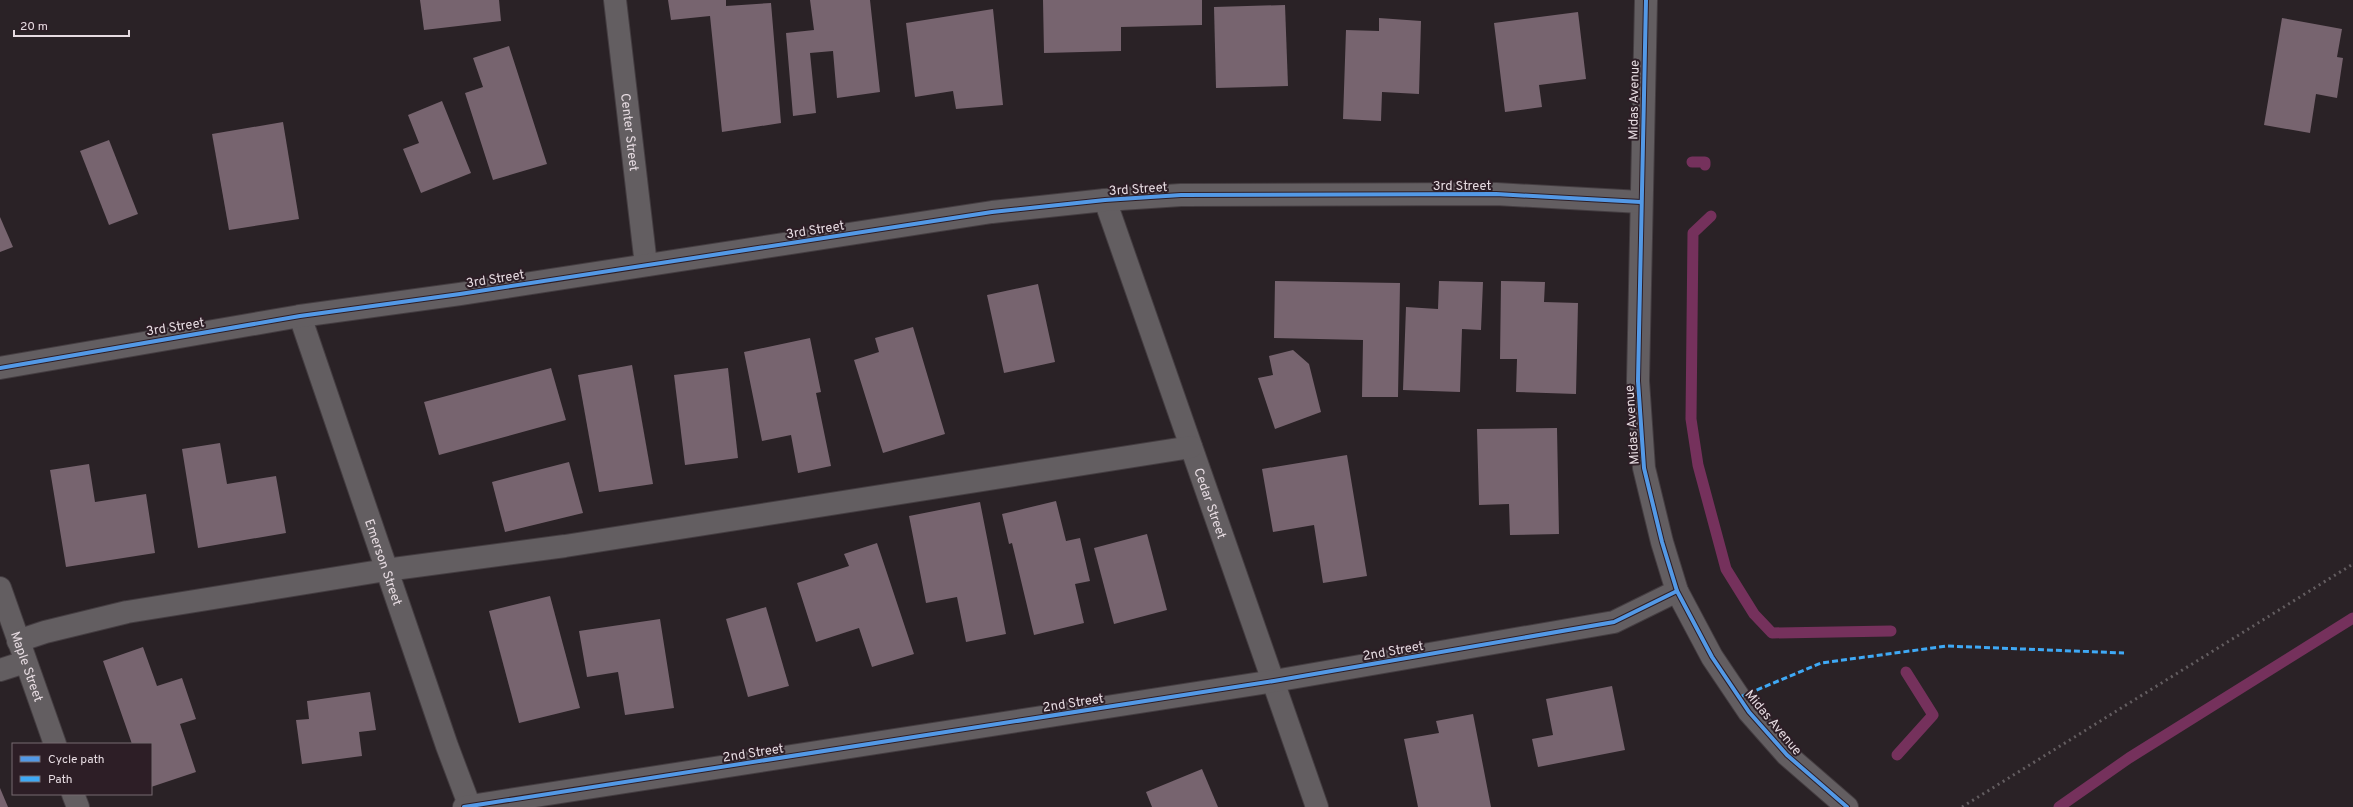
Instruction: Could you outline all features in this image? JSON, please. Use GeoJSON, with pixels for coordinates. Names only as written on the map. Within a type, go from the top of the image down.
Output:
{"type":"FeatureCollection","features":[{"type":"Feature","properties":{"kind":"street","name":"Center Street"},"geometry":{"type":"LineString","coordinates":[[615,0],[646,265]]}},
{"type":"Feature","properties":{"kind":"street","name":"Midas Avenue"},"geometry":{"type":"LineString","coordinates":[[1646,0],[1638,381],[1644,468],[1662,542],[1677,590],[1712,657],[1750,712],[1787,755],[1847,807]]}},
{"type":"Feature","properties":{"kind":"street","name":"3rd Street"},"geometry":{"type":"LineString","coordinates":[[0,368],[300,316],[992,212],[1105,200],[1181,195],[1496,194],[1641,202]]}},
{"type":"Feature","properties":{"kind":"street","name":"Cedar Street"},"geometry":{"type":"LineString","coordinates":[[1105,200],[1317,807]]}},
{"type":"Feature","properties":{"kind":"street","name":"Emerson Street"},"geometry":{"type":"LineString","coordinates":[[300,316],[468,807]]}},
{"type":"Feature","properties":{"kind":"street"},"geometry":{"type":"LineString","coordinates":[[18,641],[45,632],[127,612],[386,570],[573,545],[1191,447]]}},
{"type":"Feature","properties":{"kind":"street","name":"Maple Street"},"geometry":{"type":"LineString","coordinates":[[0,588],[55,743]]}},
{"type":"Feature","properties":{"kind":"street","name":"2nd Street"},"geometry":{"type":"LineString","coordinates":[[468,807],[1274,681],[1614,622],[1677,590]]}},
{"type":"Feature","properties":{"kind":"street"},"geometry":{"type":"LineString","coordinates":[[0,670],[25,662]]}},
{"type":"Feature","properties":{"kind":"street"},"geometry":{"type":"LineString","coordinates":[[73,795],[78,807]]}},
{"type":"Feature","properties":{"kind":"building"},"geometry":{"type":"Polygon","coordinates":[[[420,0],[499,0],[501,21],[424,30],[420,0]]]}},
{"type":"Feature","properties":{"kind":"building"},"geometry":{"type":"Polygon","coordinates":[[[668,0],[726,0],[726,6],[771,3],[781,123],[722,132],[710,16],[671,20],[668,0]]]}},
{"type":"Feature","properties":{"kind":"building"},"geometry":{"type":"Polygon","coordinates":[[[810,0],[870,0],[880,92],[837,98],[833,51],[810,53],[816,113],[793,116],[786,33],[814,30],[810,0]]]}},
{"type":"Feature","properties":{"kind":"building"},"geometry":{"type":"Polygon","coordinates":[[[1043,0],[1202,0],[1202,25],[1121,27],[1121,51],[1044,53],[1043,0]]]}},
{"type":"Feature","properties":{"kind":"building"},"geometry":{"type":"Polygon","coordinates":[[[1285,5],[1288,86],[1216,88],[1214,7],[1285,5]]]}},
{"type":"Feature","properties":{"kind":"building"},"geometry":{"type":"Polygon","coordinates":[[[993,9],[1003,105],[956,109],[953,91],[915,97],[906,23],[993,9]]]}},
{"type":"Feature","properties":{"kind":"building"},"geometry":{"type":"Polygon","coordinates":[[[1578,12],[1586,79],[1539,85],[1542,107],[1505,112],[1494,23],[1578,12]]]}},
{"type":"Feature","properties":{"kind":"building"},"geometry":{"type":"Polygon","coordinates":[[[1379,18],[1421,21],[1419,94],[1382,92],[1381,121],[1343,119],[1346,30],[1379,31],[1379,18]]]}},
{"type":"Feature","properties":{"kind":"building"},"geometry":{"type":"Polygon","coordinates":[[[2282,18],[2342,29],[2337,57],[2343,58],[2337,98],[2316,94],[2310,133],[2264,125],[2282,18]]]}},
{"type":"Feature","properties":{"kind":"building"},"geometry":{"type":"Polygon","coordinates":[[[509,46],[547,164],[493,180],[465,93],[483,87],[473,58],[509,46]]]}},
{"type":"Feature","properties":{"kind":"building"},"geometry":{"type":"Polygon","coordinates":[[[442,101],[471,173],[421,193],[403,149],[419,143],[408,115],[442,101]]]}},
{"type":"Feature","properties":{"kind":"building"},"geometry":{"type":"Polygon","coordinates":[[[283,122],[299,219],[229,230],[212,134],[283,122]]]}},
{"type":"Feature","properties":{"kind":"building"},"geometry":{"type":"Polygon","coordinates":[[[109,140],[138,214],[109,225],[80,151],[109,140]]]}},
{"type":"Feature","properties":{"kind":"building"},"geometry":{"type":"Polygon","coordinates":[[[0,217],[13,247],[0,252],[0,217]]]}},
{"type":"Feature","properties":{"kind":"building"},"geometry":{"type":"Polygon","coordinates":[[[1275,281],[1400,283],[1398,397],[1362,397],[1363,340],[1274,338],[1275,281]]]}},
{"type":"Feature","properties":{"kind":"building"},"geometry":{"type":"Polygon","coordinates":[[[1439,281],[1483,282],[1481,330],[1462,329],[1460,392],[1403,390],[1406,307],[1438,309],[1439,281]]]}},
{"type":"Feature","properties":{"kind":"building"},"geometry":{"type":"Polygon","coordinates":[[[1501,281],[1545,282],[1544,302],[1578,303],[1576,394],[1516,392],[1517,359],[1500,359],[1501,281]]]}},
{"type":"Feature","properties":{"kind":"building"},"geometry":{"type":"Polygon","coordinates":[[[1038,284],[1055,362],[1004,373],[987,295],[1038,284]]]}},
{"type":"Feature","properties":{"kind":"building"},"geometry":{"type":"Polygon","coordinates":[[[913,327],[945,434],[883,453],[854,360],[879,352],[875,338],[913,327]]]}},
{"type":"Feature","properties":{"kind":"building"},"geometry":{"type":"Polygon","coordinates":[[[810,338],[821,392],[816,393],[831,466],[798,473],[791,435],[762,441],[744,352],[810,338]]]}},
{"type":"Feature","properties":{"kind":"building"},"geometry":{"type":"Polygon","coordinates":[[[1293,350],[1309,364],[1321,412],[1275,429],[1258,378],[1273,375],[1269,356],[1293,350]]]}},
{"type":"Feature","properties":{"kind":"building"},"geometry":{"type":"Polygon","coordinates":[[[632,365],[653,484],[599,492],[578,375],[632,365]]]}},
{"type":"Feature","properties":{"kind":"building"},"geometry":{"type":"Polygon","coordinates":[[[551,368],[566,420],[439,455],[424,402],[551,368]]]}},
{"type":"Feature","properties":{"kind":"building"},"geometry":{"type":"Polygon","coordinates":[[[728,368],[738,458],[685,465],[674,375],[728,368]]]}},
{"type":"Feature","properties":{"kind":"building"},"geometry":{"type":"Polygon","coordinates":[[[1557,428],[1559,534],[1510,535],[1509,504],[1479,505],[1477,429],[1557,428]]]}},
{"type":"Feature","properties":{"kind":"building"},"geometry":{"type":"Polygon","coordinates":[[[220,443],[227,484],[276,476],[286,533],[198,548],[182,449],[220,443]]]}},
{"type":"Feature","properties":{"kind":"building"},"geometry":{"type":"Polygon","coordinates":[[[1347,455],[1367,576],[1323,583],[1314,525],[1273,532],[1262,469],[1347,455]]]}},
{"type":"Feature","properties":{"kind":"building"},"geometry":{"type":"Polygon","coordinates":[[[569,462],[583,513],[505,532],[492,482],[569,462]]]}},
{"type":"Feature","properties":{"kind":"building"},"geometry":{"type":"Polygon","coordinates":[[[89,464],[95,502],[146,494],[155,553],[66,567],[50,470],[89,464]]]}},
{"type":"Feature","properties":{"kind":"building"},"geometry":{"type":"Polygon","coordinates":[[[1056,501],[1066,541],[1080,538],[1090,581],[1075,584],[1084,623],[1034,635],[1012,543],[1009,544],[1002,514],[1056,501]]]}},
{"type":"Feature","properties":{"kind":"building"},"geometry":{"type":"Polygon","coordinates":[[[980,502],[1006,634],[966,642],[957,597],[926,603],[909,516],[980,502]]]}},
{"type":"Feature","properties":{"kind":"building"},"geometry":{"type":"Polygon","coordinates":[[[1147,534],[1167,610],[1114,624],[1094,548],[1147,534]]]}},
{"type":"Feature","properties":{"kind":"building"},"geometry":{"type":"Polygon","coordinates":[[[877,543],[914,654],[872,667],[859,628],[816,642],[797,583],[849,566],[844,554],[877,543]]]}},
{"type":"Feature","properties":{"kind":"building"},"geometry":{"type":"Polygon","coordinates":[[[550,596],[580,708],[519,723],[489,611],[550,596]]]}},
{"type":"Feature","properties":{"kind":"building"},"geometry":{"type":"Polygon","coordinates":[[[766,607],[789,686],[748,697],[726,619],[766,607]]]}},
{"type":"Feature","properties":{"kind":"building"},"geometry":{"type":"Polygon","coordinates":[[[660,619],[674,708],[625,715],[618,672],[587,677],[579,631],[660,619]]]}},
{"type":"Feature","properties":{"kind":"building"},"geometry":{"type":"Polygon","coordinates":[[[143,647],[157,686],[182,678],[196,719],[180,724],[196,772],[152,787],[152,743],[132,743],[103,661],[143,647]]]}},
{"type":"Feature","properties":{"kind":"building"},"geometry":{"type":"Polygon","coordinates":[[[1612,686],[1625,750],[1538,767],[1532,739],[1553,735],[1546,699],[1612,686]]]}},
{"type":"Feature","properties":{"kind":"building"},"geometry":{"type":"Polygon","coordinates":[[[370,692],[376,730],[359,732],[362,756],[302,764],[296,720],[309,719],[307,701],[370,692]]]}},
{"type":"Feature","properties":{"kind":"building"},"geometry":{"type":"Polygon","coordinates":[[[1473,714],[1491,807],[1418,807],[1404,739],[1439,733],[1436,721],[1473,714]]]}},
{"type":"Feature","properties":{"kind":"building"},"geometry":{"type":"Polygon","coordinates":[[[1202,769],[1218,807],[1152,807],[1146,792],[1202,769]]]}},
{"type":"Feature","properties":{"kind":"building"},"geometry":{"type":"Polygon","coordinates":[[[0,788],[8,807],[0,807],[0,788]]]}},
{"type":"Feature","properties":{"kind":"waterway"},"geometry":{"type":"LineString","coordinates":[[1692,162],[1705,162],[1705,165]]}},
{"type":"Feature","properties":{"kind":"waterway"},"geometry":{"type":"LineString","coordinates":[[1711,216],[1693,233],[1691,419],[1698,465],[1726,569],[1754,614],[1772,633],[1891,631]]}},
{"type":"Feature","properties":{"kind":"waterway"},"geometry":{"type":"LineString","coordinates":[[2059,807],[2129,758],[2353,618]]}},
{"type":"Feature","properties":{"kind":"waterway"},"geometry":{"type":"LineString","coordinates":[[1897,755],[1933,715],[1906,672]]}},
{"type":"Feature","properties":{"kind":"railway"},"geometry":{"type":"LineString","coordinates":[[1962,807],[2353,564]]}},
{"type":"Feature","properties":{"kind":"marked path"},"geometry":{"type":"LineString","coordinates":[[1740,697],[1821,663],[1947,646],[2124,653]]}},
{"type":"Feature","properties":{"kind":"cycle path"},"geometry":{"type":"LineString","coordinates":[[1646,0],[1638,381],[1644,468],[1662,542],[1677,591],[1712,657],[1749,712],[1787,755],[1847,807]]}},
{"type":"Feature","properties":{"kind":"cycle path"},"geometry":{"type":"LineString","coordinates":[[0,368],[300,316],[460,294],[992,212],[1105,200],[1181,195],[1496,194],[1641,202]]}},
{"type":"Feature","properties":{"kind":"cycle path"},"geometry":{"type":"LineString","coordinates":[[464,807],[1274,681],[1614,622],[1677,591]]}}]}
